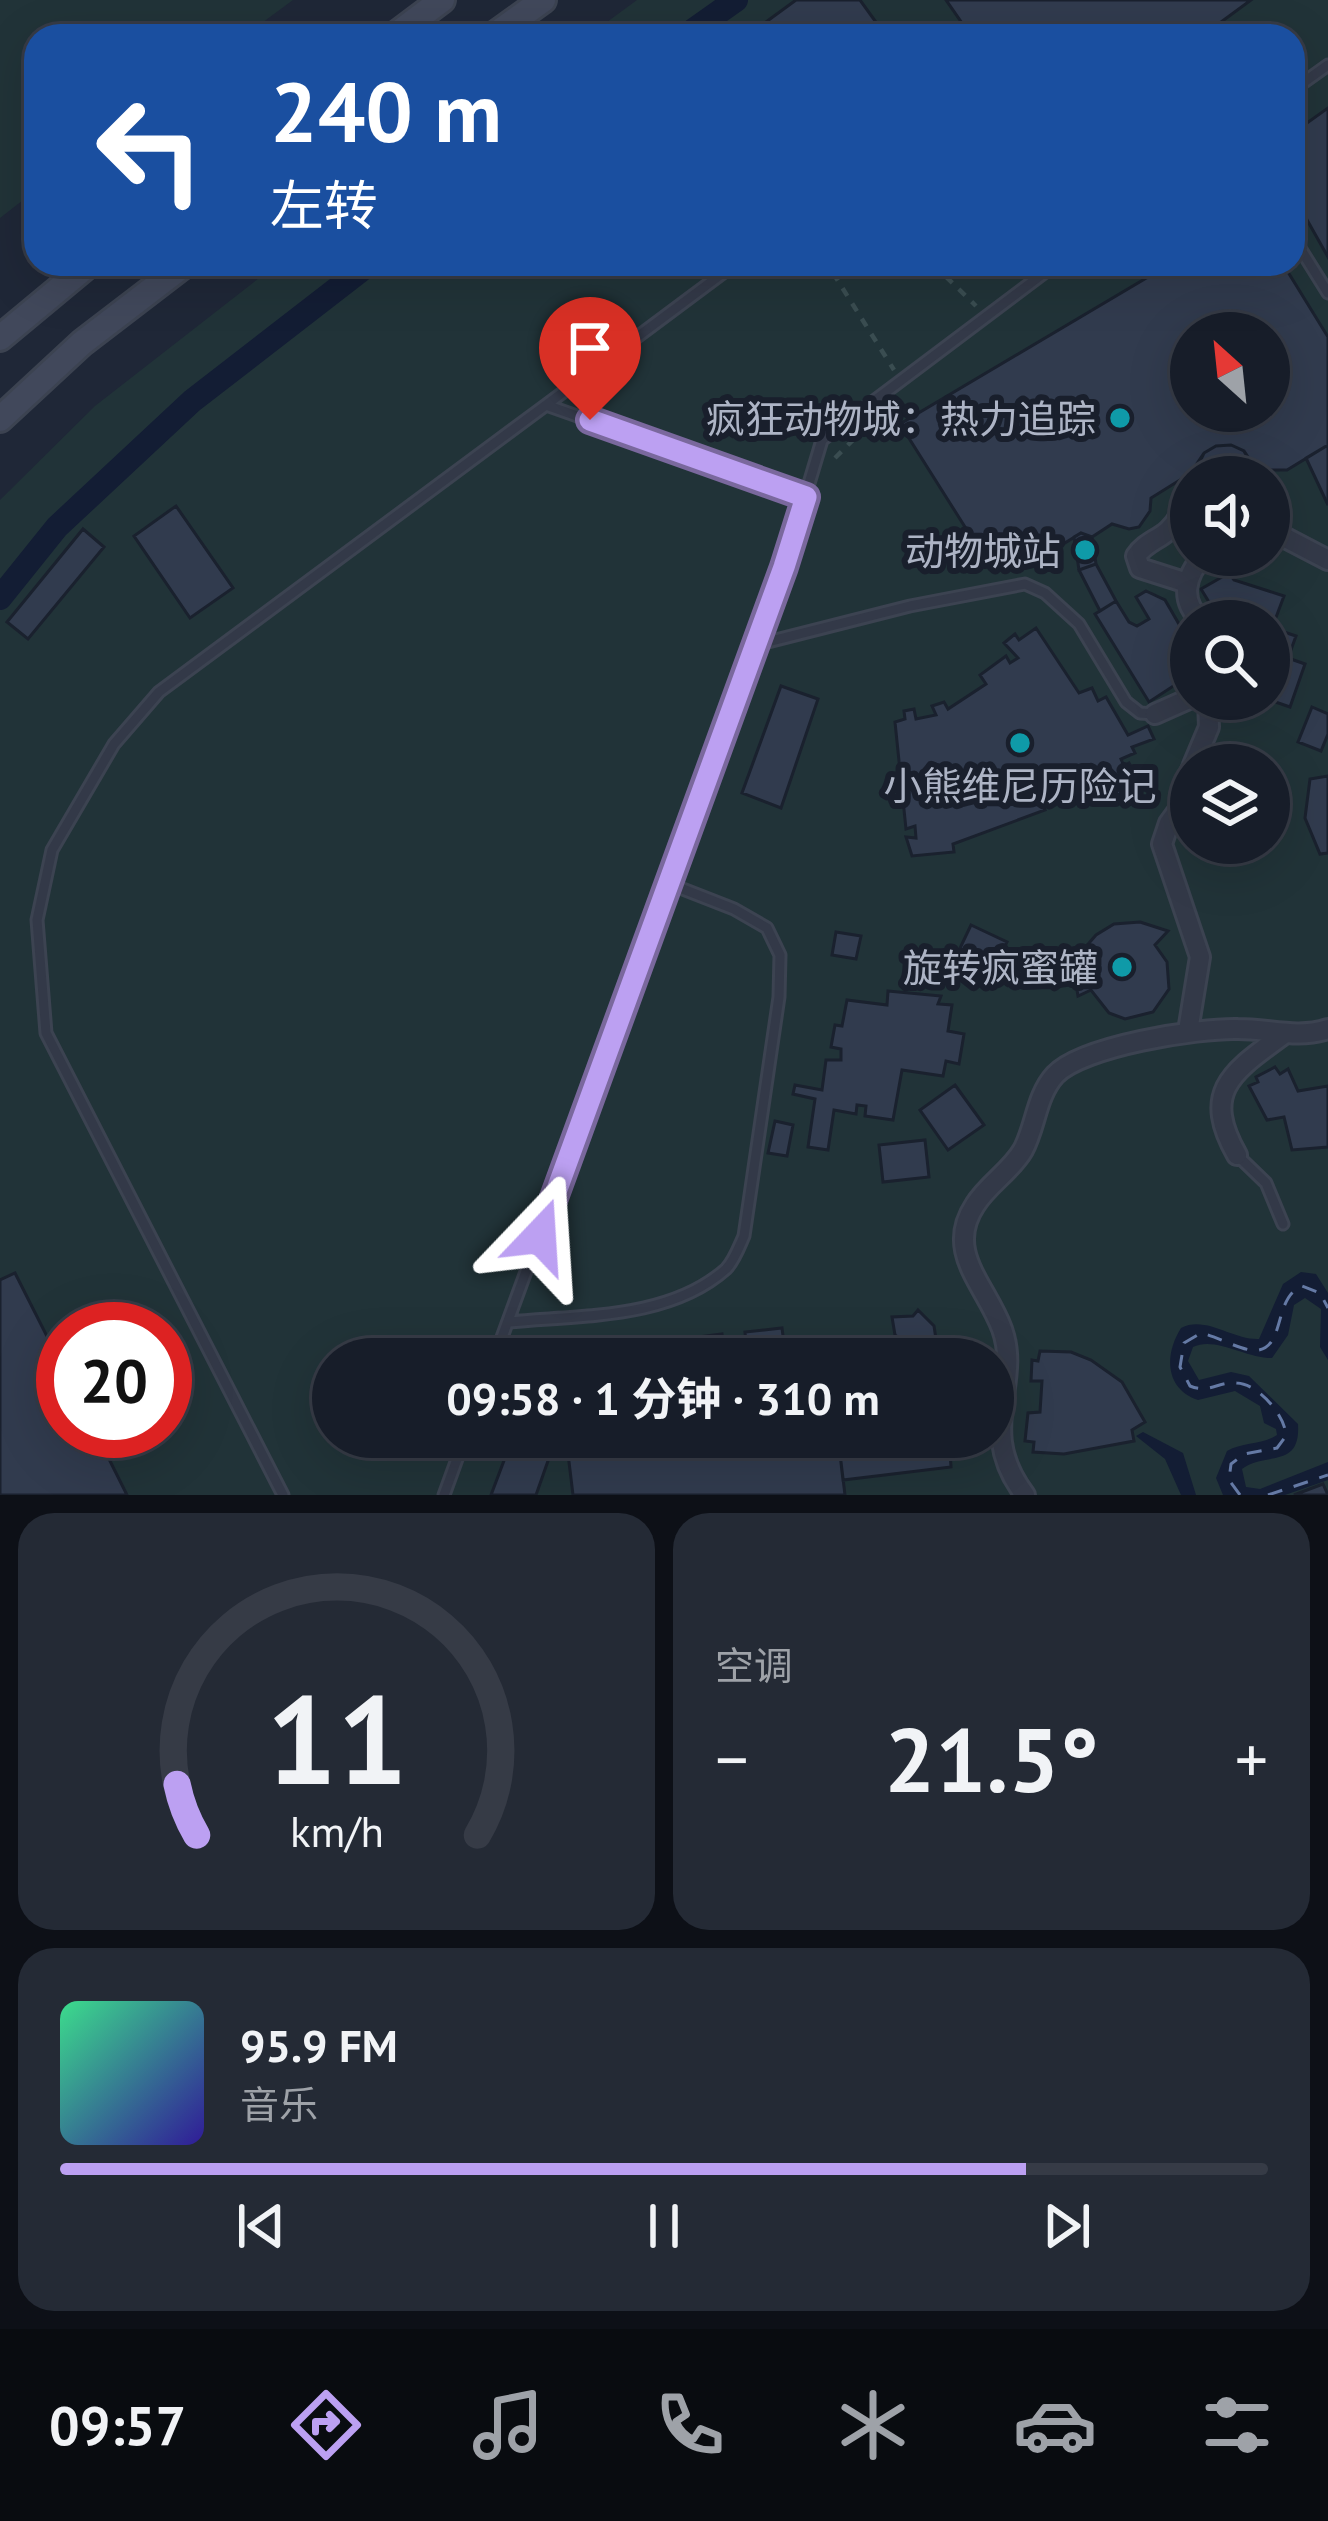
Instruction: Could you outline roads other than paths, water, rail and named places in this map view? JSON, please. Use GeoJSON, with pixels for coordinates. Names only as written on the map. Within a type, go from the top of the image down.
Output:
{"type":"FeatureCollection","features":[{"type":"Feature","properties":{"kind":"street"},"geometry":{"type":"LineString","coordinates":[[410,24],[442,0]]}},
{"type":"Feature","properties":{"kind":"street"},"geometry":{"type":"LineString","coordinates":[[510,24],[543,0]]}},
{"type":"Feature","properties":{"kind":"street"},"geometry":{"type":"LineString","coordinates":[[0,338],[75,276]]}},
{"type":"Feature","properties":{"kind":"street"},"geometry":{"type":"LineString","coordinates":[[0,419],[82,343],[169,276]]}},
{"type":"Feature","properties":{"kind":"street"},"geometry":{"type":"LineString","coordinates":[[1170,531],[1142,547],[1136,556],[1140,568],[1148,573],[1187,584]]}},
{"type":"Feature","properties":{"kind":"street"},"geometry":{"type":"LineString","coordinates":[[1290,540],[1328,560]]}},
{"type":"Feature","properties":{"kind":"street"},"geometry":{"type":"LineString","coordinates":[[1188,600],[1190,576]]}},
{"type":"Feature","properties":{"kind":"street"},"geometry":{"type":"LineString","coordinates":[[1155,714],[1170,707]]}},
{"type":"Feature","properties":{"kind":"street"},"geometry":{"type":"LineString","coordinates":[[1170,823],[1162,844],[1200,957],[1188,1031]]}},
{"type":"Feature","properties":{"kind":"street"},"geometry":{"type":"LineString","coordinates":[[1022,1494],[1006,1460],[998,1422],[1008,1354],[962,1253],[963,1232],[975,1204],[1024,1148],[1043,1093],[1058,1072],[1099,1054],[1188,1031],[1239,1029],[1299,1036],[1328,1029]]}},
{"type":"Feature","properties":{"kind":"street"},"geometry":{"type":"LineString","coordinates":[[1237,1155],[1219,1117],[1224,1090],[1236,1072],[1284,1034]]}},
{"type":"Feature","properties":{"kind":"lane"},"geometry":{"type":"LineString","coordinates":[[1305,256],[1328,293]]}},
{"type":"Feature","properties":{"kind":"lane"},"geometry":{"type":"LineString","coordinates":[[283,1495],[46,1034],[37,920],[52,850],[114,744],[159,692],[719,276]]}},
{"type":"Feature","properties":{"kind":"lane"},"geometry":{"type":"LineString","coordinates":[[502,1338],[756,645],[823,440],[1040,276]]}},
{"type":"Feature","properties":{"kind":"lane"},"geometry":{"type":"LineString","coordinates":[[547,405],[806,497]]}},
{"type":"Feature","properties":{"kind":"lane"},"geometry":{"type":"LineString","coordinates":[[756,645],[910,606],[1025,584],[1045,593],[1079,624],[1126,702],[1140,713],[1155,714]]}},
{"type":"Feature","properties":{"kind":"lane"},"geometry":{"type":"LineString","coordinates":[[508,1322],[653,1307],[699,1287],[729,1267],[744,1236],[779,998],[780,955],[767,928],[734,909],[670,884]]}},
{"type":"Feature","properties":{"kind":"lane"},"geometry":{"type":"LineString","coordinates":[[1237,1155],[1266,1183],[1283,1224]]}},
{"type":"Feature","properties":{"kind":"lane"},"geometry":{"type":"LineString","coordinates":[[444,1495],[457,1458]]}},
{"type":"Feature","properties":{"kind":"water"},"geometry":{"type":"Polygon","coordinates":[[[1301,1272],[1316,1274],[1328,1293],[1328,1360],[1320,1347],[1321,1309],[1305,1298],[1294,1305],[1288,1335],[1272,1358],[1202,1344],[1193,1347],[1188,1361],[1199,1380],[1231,1372],[1249,1376],[1298,1424],[1294,1448],[1287,1454],[1242,1469],[1246,1487],[1260,1489],[1328,1462],[1328,1480],[1285,1495],[1223,1495],[1216,1478],[1227,1451],[1271,1438],[1277,1435],[1276,1429],[1264,1423],[1260,1406],[1235,1391],[1198,1400],[1179,1388],[1170,1360],[1175,1338],[1181,1328],[1200,1324],[1259,1339],[1283,1284],[1301,1272]]]}},
{"type":"Feature","properties":{"kind":"water"},"geometry":{"type":"Polygon","coordinates":[[[1143,1432],[1183,1453],[1196,1495],[1181,1495],[1165,1459],[1136,1436],[1143,1432]]]}},
{"type":"Feature","properties":{"kind":"waterway"},"geometry":{"type":"LineString","coordinates":[[702,24],[736,0]]}},
{"type":"Feature","properties":{"kind":"waterway"},"geometry":{"type":"LineString","coordinates":[[0,598],[57,527],[192,401],[353,276]]}},
{"type":"Feature","properties":{"kind":"place","name":"疯狂动物城：热力追踪"},"geometry":{"type":"Point","coordinates":[1120,418]}},
{"type":"Feature","properties":{"kind":"place","name":"动物城站"},"geometry":{"type":"Point","coordinates":[1085,550]}},
{"type":"Feature","properties":{"kind":"place","name":"小熊维尼历险记"},"geometry":{"type":"Point","coordinates":[1020,743]}},
{"type":"Feature","properties":{"kind":"place","name":"旋转疯蜜罐"},"geometry":{"type":"Point","coordinates":[1122,967]}}]}
